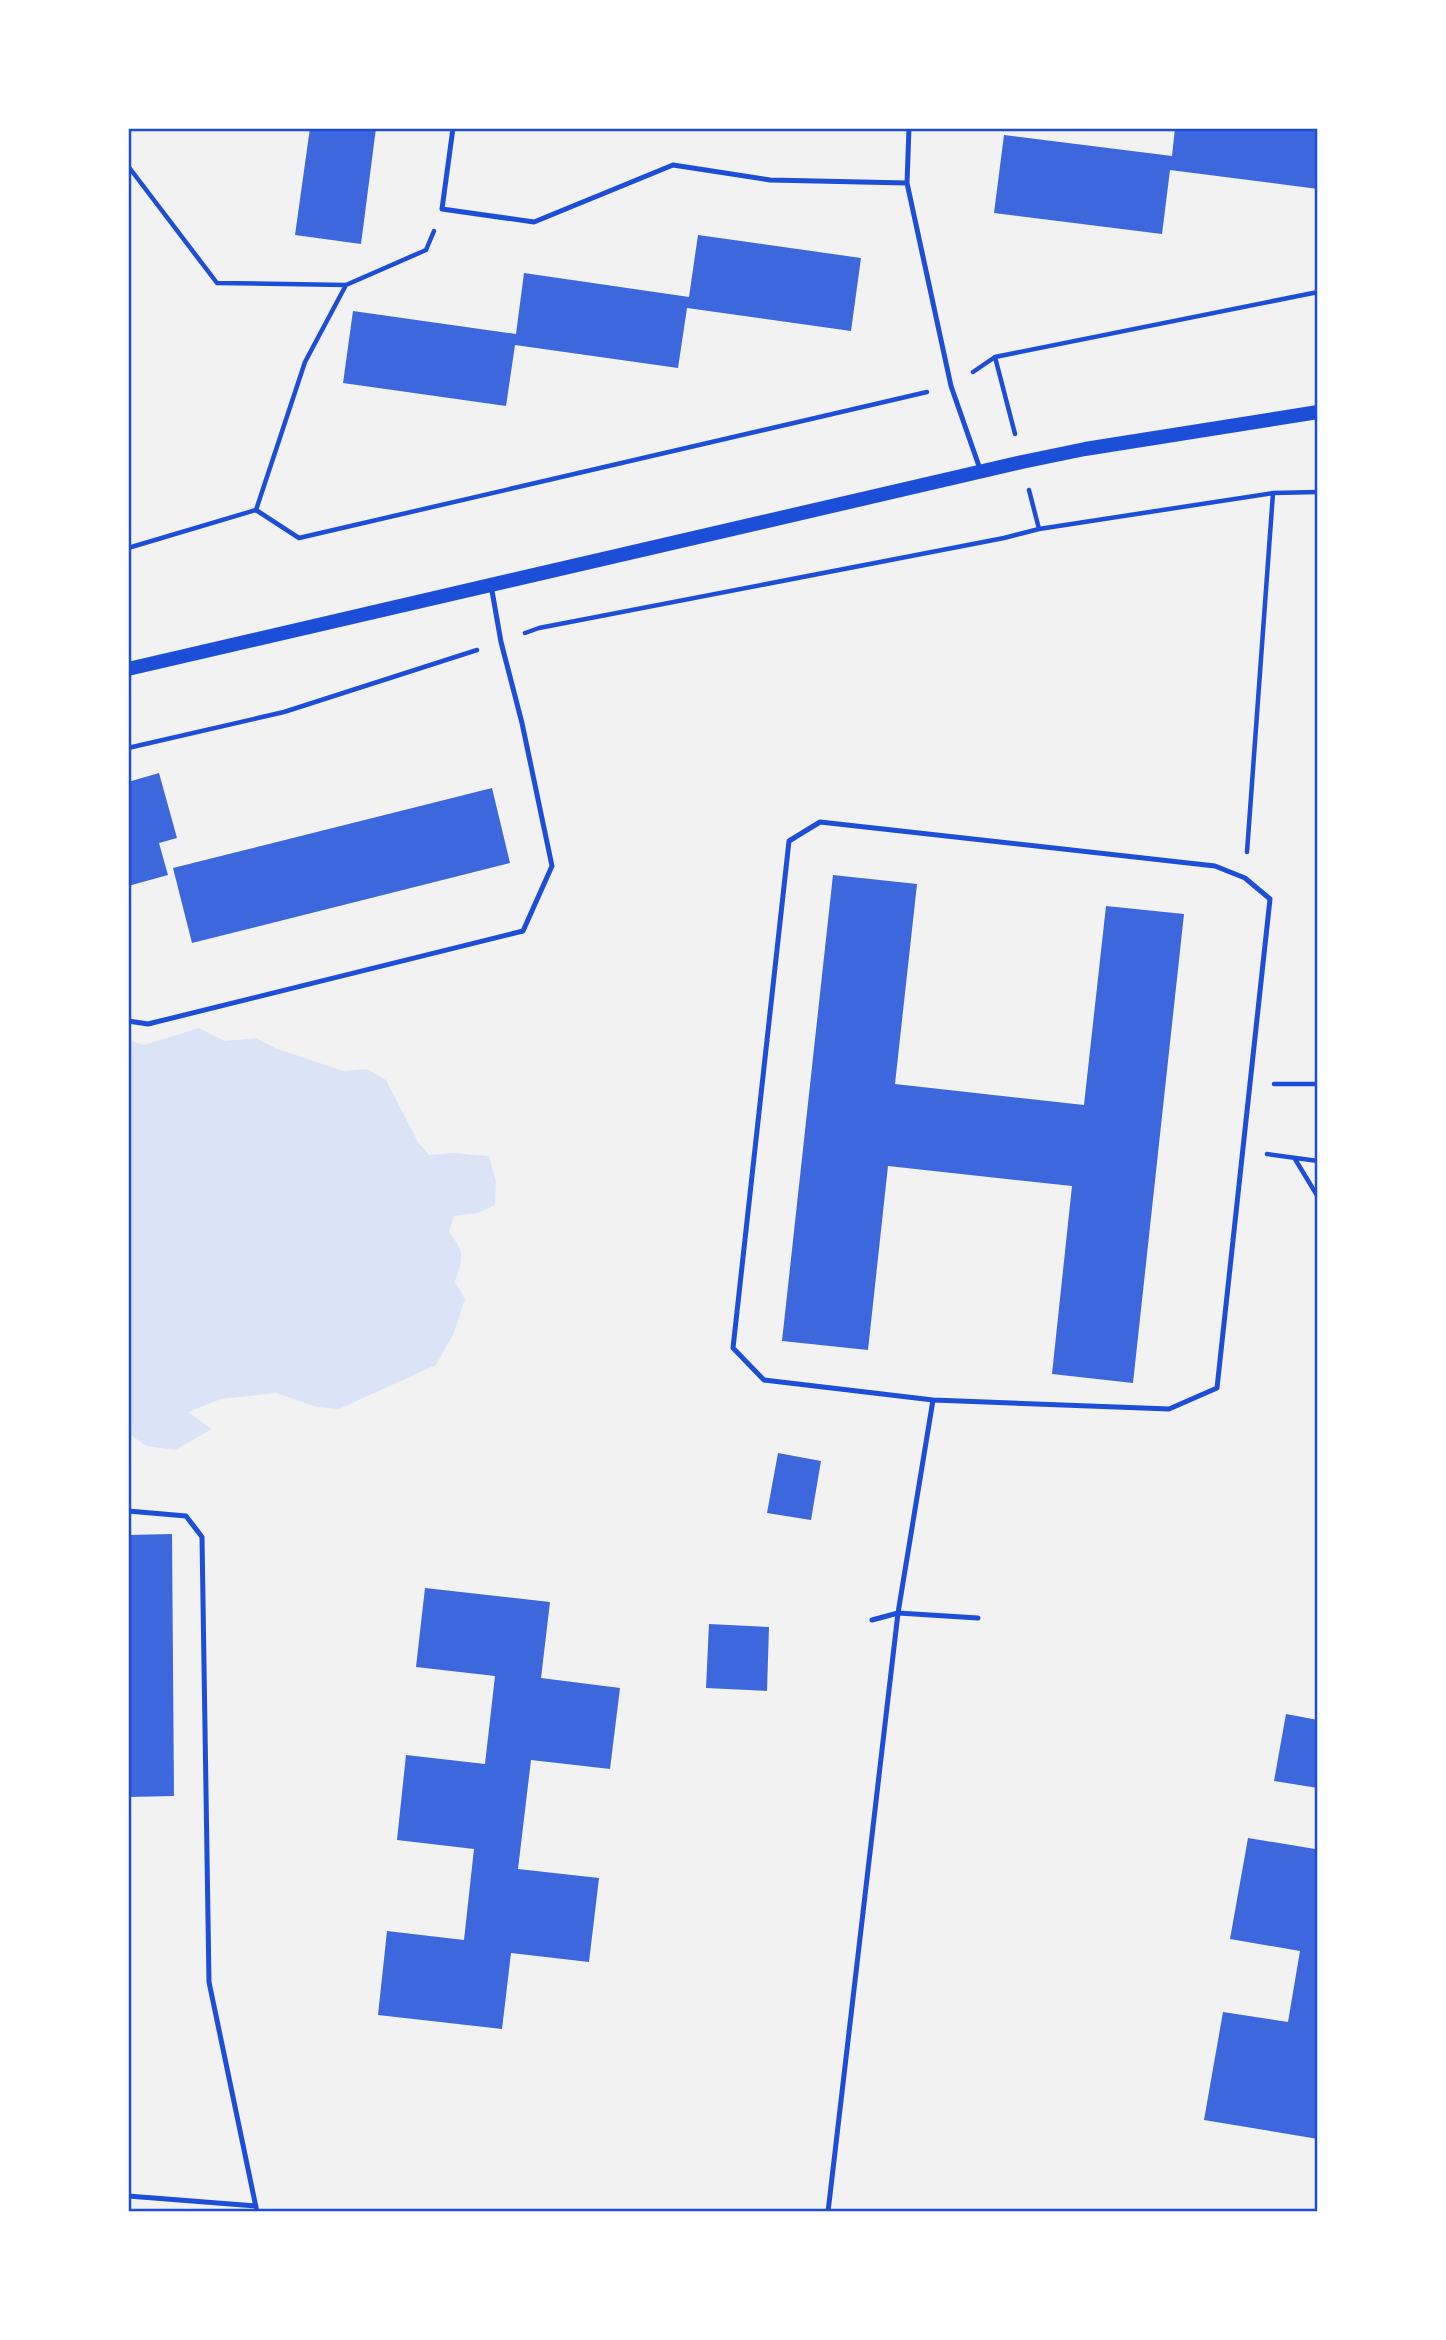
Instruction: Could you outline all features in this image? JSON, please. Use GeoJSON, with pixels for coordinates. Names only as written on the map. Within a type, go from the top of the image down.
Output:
{"type":"FeatureCollection","features":[{"type":"Feature","properties":{"kind":"main road"},"geometry":{"type":"LineString","coordinates":[[128,669],[1085,449],[1318,412]]}},
{"type":"Feature","properties":{"kind":"lane"},"geometry":{"type":"LineString","coordinates":[[453,128],[442,209],[534,222],[673,165],[770,180],[907,183]]}},
{"type":"Feature","properties":{"kind":"lane"},"geometry":{"type":"LineString","coordinates":[[909,128],[907,183],[951,386],[981,472]]}},
{"type":"Feature","properties":{"kind":"lane"},"geometry":{"type":"LineString","coordinates":[[128,1021],[148,1024],[523,931],[552,866],[491,585]]}},
{"type":"Feature","properties":{"kind":"lane"},"geometry":{"type":"LineString","coordinates":[[820,822],[1215,866],[1245,878],[1270,899],[1217,1388],[1169,1409],[933,1400],[764,1380],[733,1348],[789,841],[820,822]]}},
{"type":"Feature","properties":{"kind":"lane"},"geometry":{"type":"LineString","coordinates":[[828,2212],[898,1614],[933,1400]]}},
{"type":"Feature","properties":{"kind":"lane"},"geometry":{"type":"LineString","coordinates":[[128,1511],[186,1516],[202,1538],[209,1982],[257,2209],[128,2196]]}},
{"type":"Feature","properties":{"kind":"lane"},"geometry":{"type":"LineString","coordinates":[[872,1620],[898,1614],[978,1618]]}},
{"type":"Feature","properties":{"kind":"path"},"geometry":{"type":"LineString","coordinates":[[128,166],[217,283],[346,285],[426,250],[442,209]]}},
{"type":"Feature","properties":{"kind":"path"},"geometry":{"type":"LineString","coordinates":[[256,510],[305,362],[346,285]]}},
{"type":"Feature","properties":{"kind":"path"},"geometry":{"type":"LineString","coordinates":[[128,548],[256,510],[299,538],[951,386],[995,357],[1318,292]]}},
{"type":"Feature","properties":{"kind":"path"},"geometry":{"type":"LineString","coordinates":[[128,748],[284,712],[539,628],[1039,529],[1273,494],[1318,492]]}},
{"type":"Feature","properties":{"kind":"path"},"geometry":{"type":"LineString","coordinates":[[1245,878],[1273,494]]}},
{"type":"Feature","properties":{"kind":"path"},"geometry":{"type":"LineString","coordinates":[[1250,1084],[1318,1084]]}},
{"type":"Feature","properties":{"kind":"path"},"geometry":{"type":"LineString","coordinates":[[1243,1151],[1318,1161]]}},
{"type":"Feature","properties":{"kind":"path"},"geometry":{"type":"LineString","coordinates":[[1294,1158],[1318,1197]]}},
{"type":"Feature","properties":{"kind":"shaded area"},"geometry":{"type":"Polygon","coordinates":[[[199,1028],[225,1041],[256,1038],[275,1048],[343,1071],[367,1069],[386,1080],[418,1142],[429,1155],[452,1153],[489,1156],[496,1181],[495,1205],[478,1213],[454,1216],[449,1232],[461,1256],[455,1282],[465,1299],[454,1333],[436,1365],[339,1409],[317,1407],[276,1393],[221,1399],[188,1412],[212,1429],[175,1450],[146,1446],[128,1433],[128,1040],[144,1045],[199,1028]]]}},
{"type":"Feature","properties":{"kind":"building"},"geometry":{"type":"Polygon","coordinates":[[[310,128],[376,128],[361,244],[295,235],[310,128]]]}},
{"type":"Feature","properties":{"kind":"building"},"geometry":{"type":"Polygon","coordinates":[[[1175,128],[1318,128],[1318,189],[1170,170],[1162,234],[994,213],[1004,135],[1172,156],[1175,128]]]}},
{"type":"Feature","properties":{"kind":"building"},"geometry":{"type":"Polygon","coordinates":[[[698,235],[861,258],[851,331],[687,308],[678,368],[515,345],[506,406],[343,383],[353,311],[516,334],[524,273],[689,297],[698,235]]]}},
{"type":"Feature","properties":{"kind":"building"},"geometry":{"type":"Polygon","coordinates":[[[159,773],[177,838],[159,843],[168,875],[128,886],[128,782],[159,773]]]}},
{"type":"Feature","properties":{"kind":"building"},"geometry":{"type":"Polygon","coordinates":[[[492,788],[510,863],[192,943],[173,868],[492,788]]]}},
{"type":"Feature","properties":{"kind":"building"},"geometry":{"type":"Polygon","coordinates":[[[833,875],[917,884],[895,1084],[1084,1105],[1106,906],[1184,914],[1133,1383],[1052,1374],[1072,1186],[888,1166],[868,1350],[782,1341],[833,875]]]}},
{"type":"Feature","properties":{"kind":"building"},"geometry":{"type":"Polygon","coordinates":[[[778,1453],[821,1461],[811,1520],[767,1513],[778,1453]]]}},
{"type":"Feature","properties":{"kind":"building"},"geometry":{"type":"Polygon","coordinates":[[[172,1534],[174,1796],[128,1797],[128,1535],[172,1534]]]}},
{"type":"Feature","properties":{"kind":"building"},"geometry":{"type":"Polygon","coordinates":[[[425,1588],[550,1602],[541,1678],[620,1688],[610,1769],[531,1760],[518,1869],[599,1878],[589,1962],[511,1953],[502,2029],[378,2015],[387,1931],[464,1940],[474,1849],[397,1840],[406,1755],[485,1764],[495,1676],[416,1667],[425,1588]]]}},
{"type":"Feature","properties":{"kind":"building"},"geometry":{"type":"Polygon","coordinates":[[[709,1624],[769,1627],[767,1691],[706,1688],[709,1624]]]}},
{"type":"Feature","properties":{"kind":"building"},"geometry":{"type":"Polygon","coordinates":[[[1286,1714],[1318,1720],[1318,1788],[1274,1781],[1286,1714]]]}},
{"type":"Feature","properties":{"kind":"building"},"geometry":{"type":"Polygon","coordinates":[[[1317,1837],[1318,2139],[1204,2120],[1223,2012],[1288,2022],[1300,1951],[1230,1939],[1248,1838],[1315,1849],[1317,1837]]]}}]}
